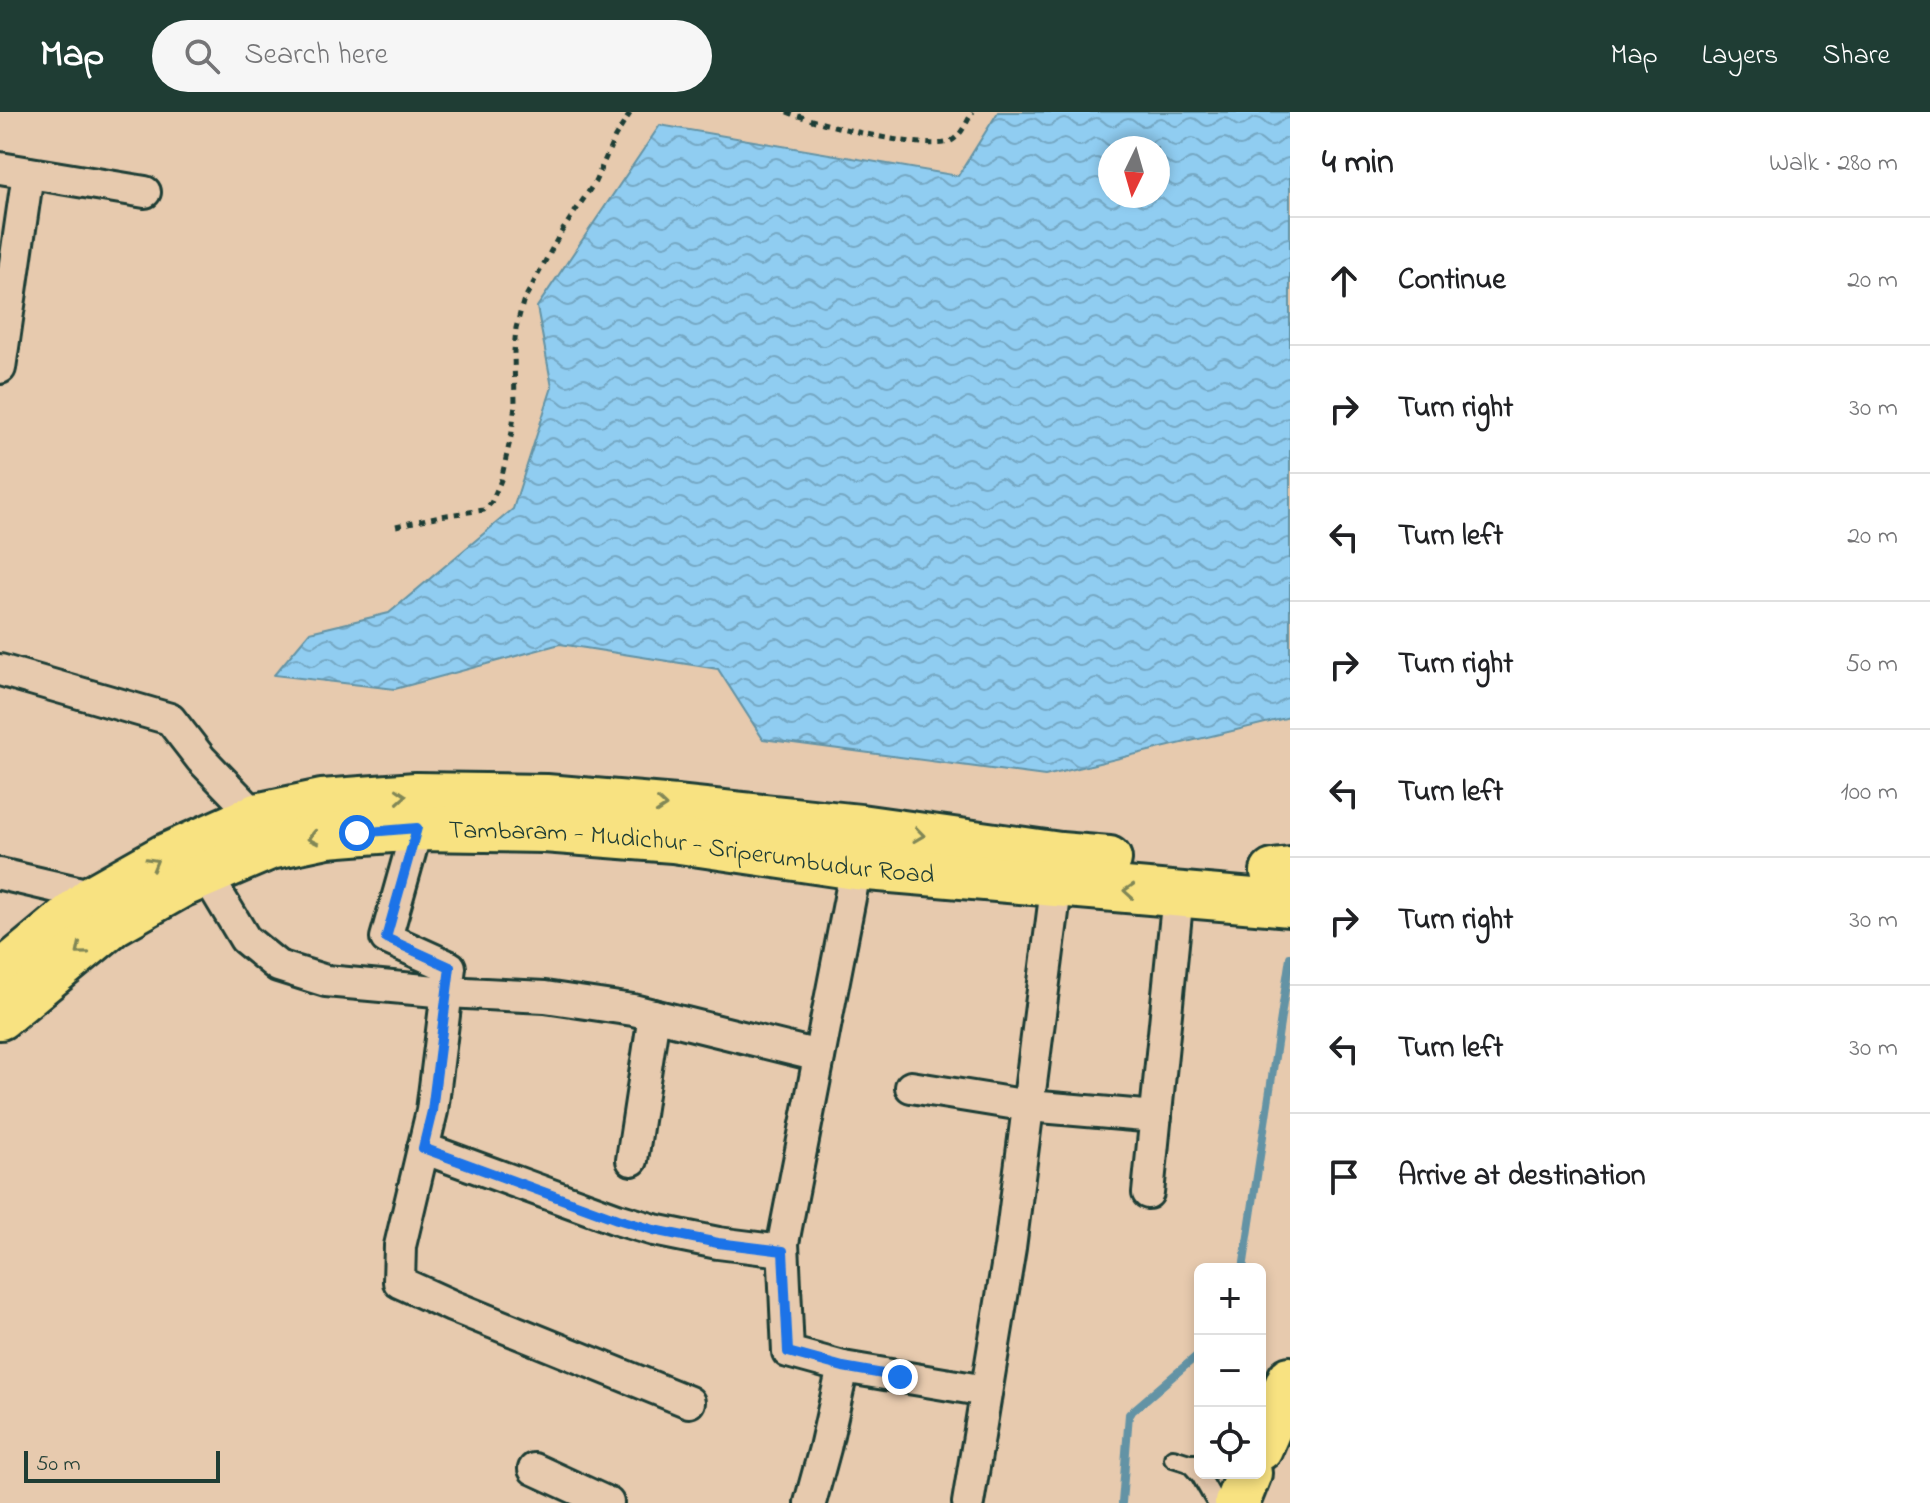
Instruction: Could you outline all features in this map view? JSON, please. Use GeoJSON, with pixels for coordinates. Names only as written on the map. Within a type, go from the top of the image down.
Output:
{"type":"FeatureCollection","features":[{"type":"Feature","properties":{"kind":"main road","name":"Tambaram - Mudichur - Sriperumbudur Road"},"geometry":{"type":"LineString","coordinates":[[0,1017],[114,923],[206,874],[263,832],[322,802],[416,795],[546,797],[676,808],[860,827],[1178,894],[1283,889]]}},
{"type":"Feature","properties":{"kind":"main road","name":"Tambaram - Mudichur - Sriperumbudur Road"},"geometry":{"type":"LineString","coordinates":[[0,975],[95,896],[166,856],[263,832],[327,835],[417,828],[544,830],[673,840],[856,867],[1059,870],[1283,889]]}},
{"type":"Feature","properties":{"kind":"main road"},"geometry":{"type":"LineString","coordinates":[[1266,1432],[1290,1379]]}},
{"type":"Feature","properties":{"kind":"main road"},"geometry":{"type":"LineString","coordinates":[[1237,1503],[1247,1479]]}},
{"type":"Feature","properties":{"kind":"street"},"geometry":{"type":"LineString","coordinates":[[0,368],[14,170],[145,192]]}},
{"type":"Feature","properties":{"kind":"street"},"geometry":{"type":"LineString","coordinates":[[0,670],[170,719],[263,832]]}},
{"type":"Feature","properties":{"kind":"street"},"geometry":{"type":"LineString","coordinates":[[417,828],[386,938],[450,967],[432,1111],[400,1246],[399,1282],[689,1402]]}},
{"type":"Feature","properties":{"kind":"street"},"geometry":{"type":"LineString","coordinates":[[856,867],[783,1243],[788,1352],[843,1367],[986,1391]]}},
{"type":"Feature","properties":{"kind":"street"},"geometry":{"type":"LineString","coordinates":[[968,1503],[1010,1248],[1059,870]]}},
{"type":"Feature","properties":{"kind":"street"},"geometry":{"type":"LineString","coordinates":[[0,874],[95,896]]}},
{"type":"Feature","properties":{"kind":"street"},"geometry":{"type":"LineString","coordinates":[[206,874],[245,939],[278,966],[326,981],[545,997],[633,1010],[819,1056]]}},
{"type":"Feature","properties":{"kind":"street"},"geometry":{"type":"LineString","coordinates":[[1148,1193],[1178,894]]}},
{"type":"Feature","properties":{"kind":"street"},"geometry":{"type":"LineString","coordinates":[[632,1160],[654,1015]]}},
{"type":"Feature","properties":{"kind":"street"},"geometry":{"type":"LineString","coordinates":[[911,1087],[1029,1106],[1156,1117]]}},
{"type":"Feature","properties":{"kind":"street"},"geometry":{"type":"LineString","coordinates":[[423,1148],[654,1230],[718,1243],[783,1251]]}},
{"type":"Feature","properties":{"kind":"street"},"geometry":{"type":"LineString","coordinates":[[810,1503],[843,1367]]}},
{"type":"Feature","properties":{"kind":"street"},"geometry":{"type":"LineString","coordinates":[[534,1469],[608,1503]]}},
{"type":"Feature","properties":{"kind":"lane"},"geometry":{"type":"LineString","coordinates":[[1187,1461],[1200,1475],[1216,1503]]}},
{"type":"Feature","properties":{"kind":"path"},"geometry":{"type":"LineString","coordinates":[[396,526],[484,510],[491,503],[501,480],[512,432],[514,351],[523,302],[560,234],[595,182],[615,137],[631,112]]}},
{"type":"Feature","properties":{"kind":"path"},"geometry":{"type":"LineString","coordinates":[[787,112],[882,138],[913,143],[948,143],[959,135],[973,112]]}},
{"type":"Feature","properties":{"kind":"water"},"geometry":{"type":"Polygon","coordinates":[[[998,112],[1290,112],[1290,717],[1045,776],[763,739],[718,669],[560,644],[395,689],[274,675],[310,632],[389,613],[513,509],[552,387],[537,307],[660,125],[958,176],[998,112]]]}},
{"type":"Feature","properties":{"kind":"waterway"},"geometry":{"type":"LineString","coordinates":[[1244,1263],[1290,957]]}},
{"type":"Feature","properties":{"kind":"waterway"},"geometry":{"type":"LineString","coordinates":[[1122,1503],[1129,1414],[1194,1358]]}},
{"type":"Feature","properties":{"kind":"route"},"geometry":{"type":"LineString","coordinates":[[357,833],[417,828],[386,938],[450,967],[432,1111],[423,1148],[654,1230],[718,1243],[783,1251],[788,1352],[843,1367],[900,1377]]}}]}
